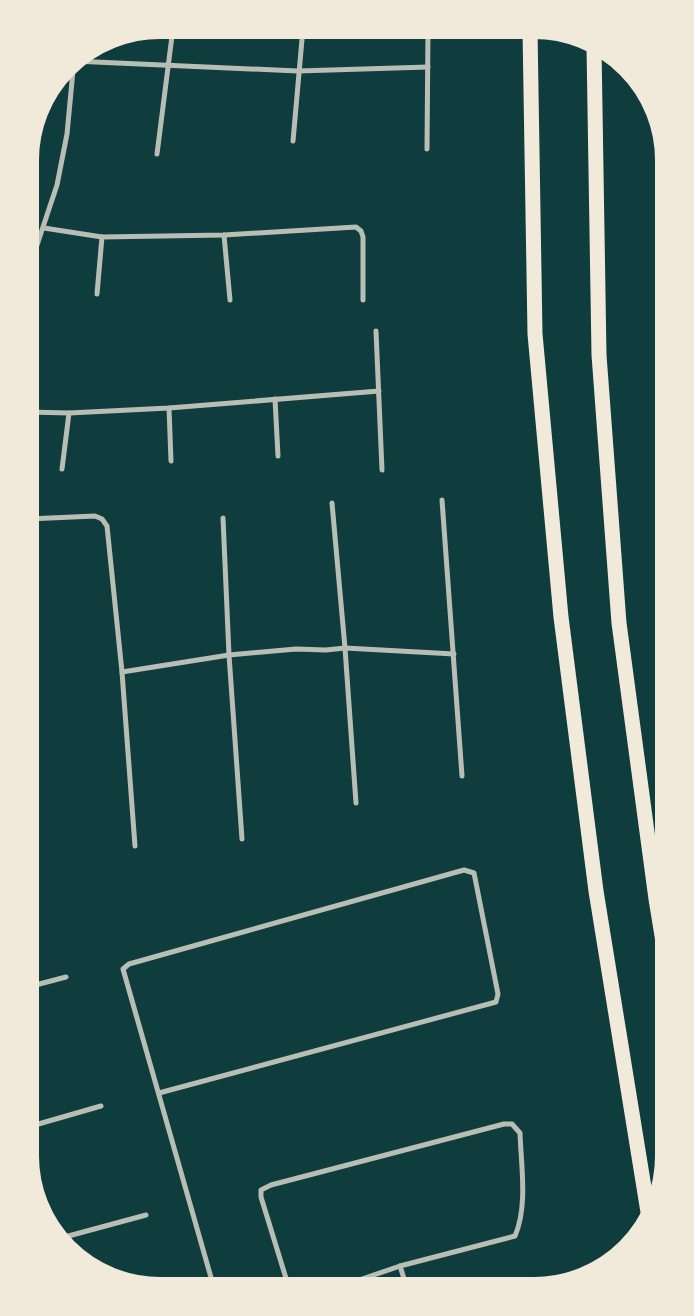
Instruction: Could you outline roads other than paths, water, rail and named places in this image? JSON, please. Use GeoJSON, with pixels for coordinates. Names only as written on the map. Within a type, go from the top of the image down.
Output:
{"type":"FeatureCollection","features":[{"type":"Feature","properties":{"kind":"highway"},"geometry":{"type":"LineString","coordinates":[[530,36],[535,334],[561,617],[596,891],[647,1205]]}},
{"type":"Feature","properties":{"kind":"highway"},"geometry":{"type":"LineString","coordinates":[[594,52],[599,355],[619,623],[657,907]]}},
{"type":"Feature","properties":{"kind":"street"},"geometry":{"type":"LineString","coordinates":[[427,148],[428,36]]}},
{"type":"Feature","properties":{"kind":"street"},"geometry":{"type":"LineString","coordinates":[[157,154],[172,37]]}},
{"type":"Feature","properties":{"kind":"street"},"geometry":{"type":"LineString","coordinates":[[293,141],[302,37]]}},
{"type":"Feature","properties":{"kind":"street"},"geometry":{"type":"LineString","coordinates":[[86,61],[298,71],[428,67]]}},
{"type":"Feature","properties":{"kind":"street"},"geometry":{"type":"LineString","coordinates":[[36,250],[57,185],[67,134],[73,73]]}},
{"type":"Feature","properties":{"kind":"street"},"geometry":{"type":"LineString","coordinates":[[44,228],[102,237],[224,234],[356,227],[363,238],[363,300]]}},
{"type":"Feature","properties":{"kind":"street"},"geometry":{"type":"LineString","coordinates":[[224,234],[230,300]]}},
{"type":"Feature","properties":{"kind":"street"},"geometry":{"type":"LineString","coordinates":[[97,294],[102,237]]}},
{"type":"Feature","properties":{"kind":"street"},"geometry":{"type":"LineString","coordinates":[[376,331],[382,470]]}},
{"type":"Feature","properties":{"kind":"street"},"geometry":{"type":"LineString","coordinates":[[36,412],[69,414],[169,408],[379,391]]}},
{"type":"Feature","properties":{"kind":"street"},"geometry":{"type":"LineString","coordinates":[[275,399],[278,456]]}},
{"type":"Feature","properties":{"kind":"street"},"geometry":{"type":"LineString","coordinates":[[169,408],[171,461]]}},
{"type":"Feature","properties":{"kind":"street"},"geometry":{"type":"LineString","coordinates":[[62,469],[69,414]]}},
{"type":"Feature","properties":{"kind":"street"},"geometry":{"type":"LineString","coordinates":[[442,500],[462,776]]}},
{"type":"Feature","properties":{"kind":"street"},"geometry":{"type":"LineString","coordinates":[[332,503],[356,803]]}},
{"type":"Feature","properties":{"kind":"street"},"geometry":{"type":"LineString","coordinates":[[36,519],[94,516],[102,519],[107,526],[122,672],[135,846]]}},
{"type":"Feature","properties":{"kind":"street"},"geometry":{"type":"LineString","coordinates":[[224,518],[229,655],[242,839]]}},
{"type":"Feature","properties":{"kind":"street"},"geometry":{"type":"LineString","coordinates":[[122,672],[229,655],[296,649],[326,650],[345,648],[454,654]]}},
{"type":"Feature","properties":{"kind":"street"},"geometry":{"type":"LineString","coordinates":[[159,1093],[496,1002],[498,994],[474,873],[464,870],[126,966],[123,969],[212,1280]]}},
{"type":"Feature","properties":{"kind":"street"},"geometry":{"type":"LineString","coordinates":[[36,985],[66,977]]}},
{"type":"Feature","properties":{"kind":"street"},"geometry":{"type":"LineString","coordinates":[[36,1125],[101,1106]]}},
{"type":"Feature","properties":{"kind":"street"},"geometry":{"type":"LineString","coordinates":[[287,1280],[261,1197],[261,1190],[271,1185],[504,1124],[512,1124],[520,1132],[522,1206],[520,1223],[515,1236],[400,1266],[359,1280]]}},
{"type":"Feature","properties":{"kind":"street"},"geometry":{"type":"LineString","coordinates":[[67,1236],[146,1215]]}},
{"type":"Feature","properties":{"kind":"street"},"geometry":{"type":"LineString","coordinates":[[400,1266],[404,1280]]}}]}
